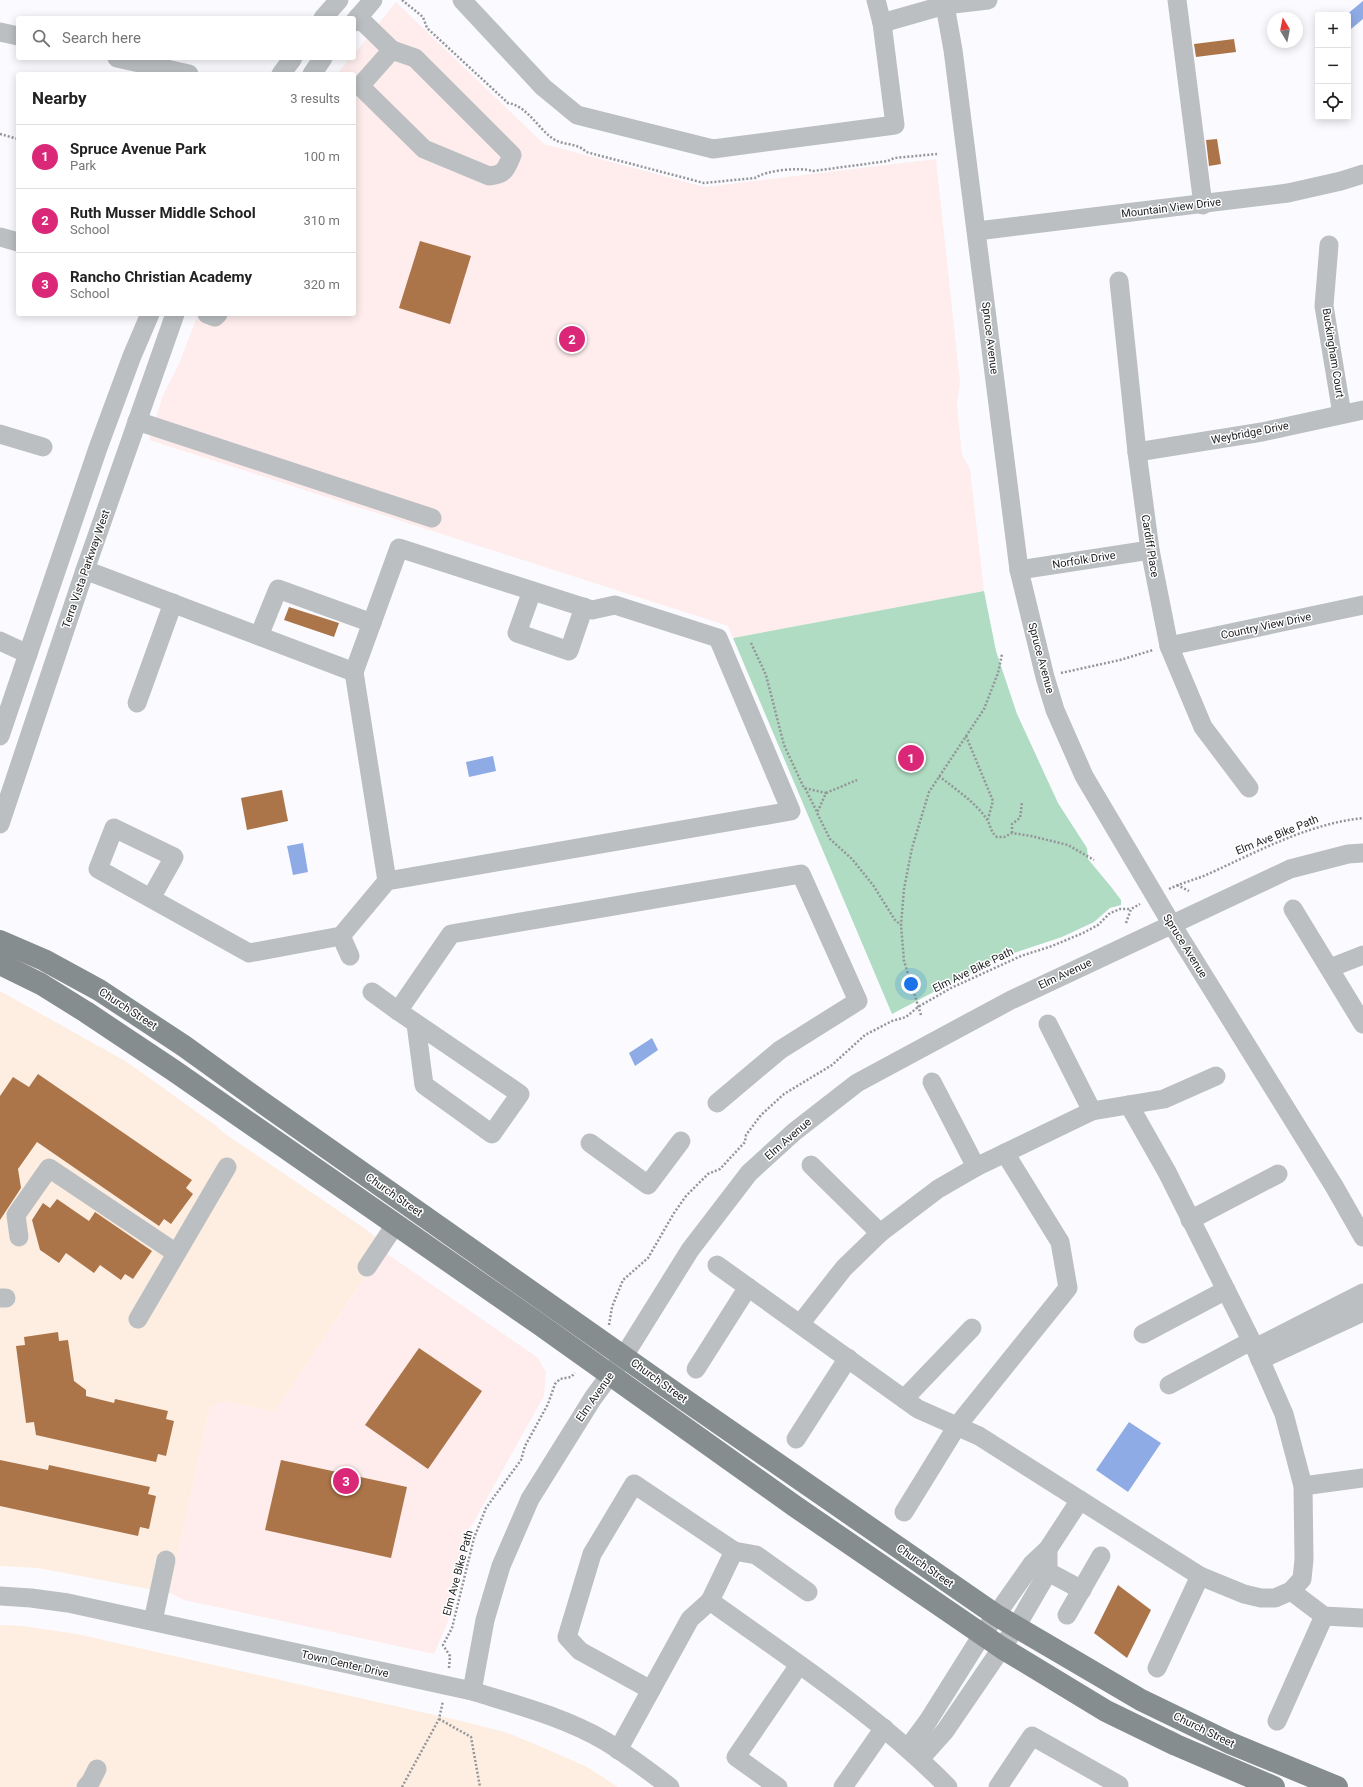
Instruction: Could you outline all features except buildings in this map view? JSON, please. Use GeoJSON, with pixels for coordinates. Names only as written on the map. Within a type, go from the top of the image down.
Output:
{"type":"FeatureCollection","features":[{"type":"Feature","properties":{"kind":"main road","name":"Church Street"},"geometry":{"type":"LineString","coordinates":[[0,941],[44,960],[99,990],[184,1046],[269,1108],[624,1356],[692,1406],[996,1615],[1141,1700],[1230,1743],[1338,1787]]}},
{"type":"Feature","properties":{"kind":"main road"},"geometry":{"type":"LineString","coordinates":[[0,964],[41,984],[173,1070],[1002,1648],[1106,1711],[1176,1745],[1274,1787]]}},
{"type":"Feature","properties":{"kind":"street"},"geometry":{"type":"LineString","coordinates":[[326,16],[339,0]]}},
{"type":"Feature","properties":{"kind":"street"},"geometry":{"type":"LineString","coordinates":[[373,0],[356,19],[392,50],[415,58],[512,155],[506,168],[498,175],[489,176],[424,149],[360,86],[392,50]]}},
{"type":"Feature","properties":{"kind":"street"},"geometry":{"type":"LineString","coordinates":[[462,0],[543,87],[577,115],[713,149],[895,125],[882,23],[876,0]]}},
{"type":"Feature","properties":{"kind":"street"},"geometry":{"type":"LineString","coordinates":[[882,23],[944,3],[988,0]]}},
{"type":"Feature","properties":{"kind":"street"},"geometry":{"type":"LineString","coordinates":[[1177,0],[1203,204]]}},
{"type":"Feature","properties":{"kind":"street","name":"Spruce Avenue"},"geometry":{"type":"LineString","coordinates":[[944,3],[953,50],[977,231],[1019,570],[1045,677],[1055,710],[1084,776],[1171,923],[1334,1186],[1363,1237]]}},
{"type":"Feature","properties":{"kind":"street"},"geometry":{"type":"LineString","coordinates":[[0,32],[16,36]]}},
{"type":"Feature","properties":{"kind":"street"},"geometry":{"type":"LineString","coordinates":[[126,60],[180,72]]}},
{"type":"Feature","properties":{"kind":"street"},"geometry":{"type":"LineString","coordinates":[[282,72],[292,60]]}},
{"type":"Feature","properties":{"kind":"street"},"geometry":{"type":"LineString","coordinates":[[313,72],[321,60]]}},
{"type":"Feature","properties":{"kind":"street","name":"Mountain View Drive"},"geometry":{"type":"LineString","coordinates":[[977,231],[1288,193],[1341,181],[1363,174]]}},
{"type":"Feature","properties":{"kind":"street"},"geometry":{"type":"LineString","coordinates":[[0,237],[16,241]]}},
{"type":"Feature","properties":{"kind":"street","name":"Buckingham Court"},"geometry":{"type":"LineString","coordinates":[[1329,245],[1324,306],[1342,414]]}},
{"type":"Feature","properties":{"kind":"street","name":"Cardiff Place"},"geometry":{"type":"LineString","coordinates":[[1118,281],[1137,452],[1162,648],[1203,727],[1249,788]]}},
{"type":"Feature","properties":{"kind":"street"},"geometry":{"type":"LineString","coordinates":[[0,736],[98,448],[132,356],[149,316]]}},
{"type":"Feature","properties":{"kind":"street","name":"Terra Vista Parkway West"},"geometry":{"type":"LineString","coordinates":[[0,824],[174,316]]}},
{"type":"Feature","properties":{"kind":"street","name":"Weybridge Drive"},"geometry":{"type":"LineString","coordinates":[[1137,452],[1262,432],[1363,410]]}},
{"type":"Feature","properties":{"kind":"street"},"geometry":{"type":"LineString","coordinates":[[137,421],[432,518]]}},
{"type":"Feature","properties":{"kind":"street"},"geometry":{"type":"LineString","coordinates":[[0,434],[43,447]]}},
{"type":"Feature","properties":{"kind":"street"},"geometry":{"type":"LineString","coordinates":[[151,898],[249,952],[341,936],[387,881],[791,811],[718,638],[614,606],[592,610],[399,548],[354,672],[387,881]]}},
{"type":"Feature","properties":{"kind":"street","name":"Norfolk Drive"},"geometry":{"type":"LineString","coordinates":[[1019,570],[1150,550]]}},
{"type":"Feature","properties":{"kind":"street"},"geometry":{"type":"LineString","coordinates":[[86,570],[354,672]]}},
{"type":"Feature","properties":{"kind":"street"},"geometry":{"type":"LineString","coordinates":[[259,636],[278,589],[372,623]]}},
{"type":"Feature","properties":{"kind":"street"},"geometry":{"type":"LineString","coordinates":[[532,591],[517,633],[569,651],[584,607]]}},
{"type":"Feature","properties":{"kind":"street"},"geometry":{"type":"LineString","coordinates":[[137,703],[173,603]]}},
{"type":"Feature","properties":{"kind":"street","name":"Country View Drive"},"geometry":{"type":"LineString","coordinates":[[1162,648],[1363,606]]}},
{"type":"Feature","properties":{"kind":"street"},"geometry":{"type":"LineString","coordinates":[[0,641],[28,654]]}},
{"type":"Feature","properties":{"kind":"street","name":"Elm Avenue"},"geometry":{"type":"LineString","coordinates":[[472,1691],[485,1620],[496,1582],[501,1566],[530,1499],[593,1398],[624,1356],[690,1250],[749,1173],[794,1132],[857,1083],[1011,1000],[1171,923],[1290,869],[1348,854],[1363,853]]}},
{"type":"Feature","properties":{"kind":"street"},"geometry":{"type":"LineString","coordinates":[[398,1011],[451,934],[801,874],[858,1001],[780,1050],[717,1104]]}},
{"type":"Feature","properties":{"kind":"street"},"geometry":{"type":"LineString","coordinates":[[1293,909],[1363,1024]]}},
{"type":"Feature","properties":{"kind":"street"},"geometry":{"type":"LineString","coordinates":[[341,936],[350,956]]}},
{"type":"Feature","properties":{"kind":"street"},"geometry":{"type":"LineString","coordinates":[[1330,968],[1363,955]]}},
{"type":"Feature","properties":{"kind":"street"},"geometry":{"type":"LineString","coordinates":[[372,992],[416,1024],[520,1094],[492,1134],[424,1085],[416,1024]]}},
{"type":"Feature","properties":{"kind":"street"},"geometry":{"type":"LineString","coordinates":[[1048,1024],[1092,1111]]}},
{"type":"Feature","properties":{"kind":"street"},"geometry":{"type":"LineString","coordinates":[[800,1324],[844,1268],[880,1233],[938,1190],[976,1167],[1092,1111],[1164,1099],[1216,1076]]}},
{"type":"Feature","properties":{"kind":"street"},"geometry":{"type":"LineString","coordinates":[[932,1082],[976,1167]]}},
{"type":"Feature","properties":{"kind":"street"},"geometry":{"type":"LineString","coordinates":[[717,1264],[918,1409],[979,1436],[1200,1576],[1244,1594],[1261,1598],[1275,1598],[1291,1591],[1302,1579],[1304,1559],[1302,1486],[1284,1414],[1226,1290],[1166,1172],[1128,1105]]}},
{"type":"Feature","properties":{"kind":"street"},"geometry":{"type":"LineString","coordinates":[[590,1143],[648,1185],[681,1141]]}},
{"type":"Feature","properties":{"kind":"street"},"geometry":{"type":"LineString","coordinates":[[904,1512],[957,1426],[1068,1288],[1066,1267],[1060,1242],[1005,1153]]}},
{"type":"Feature","properties":{"kind":"street"},"geometry":{"type":"LineString","coordinates":[[811,1165],[880,1233]]}},
{"type":"Feature","properties":{"kind":"street"},"geometry":{"type":"LineString","coordinates":[[138,1319],[227,1167]]}},
{"type":"Feature","properties":{"kind":"street"},"geometry":{"type":"LineString","coordinates":[[19,1237],[16,1215],[49,1168],[176,1253]]}},
{"type":"Feature","properties":{"kind":"street"},"geometry":{"type":"LineString","coordinates":[[1190,1220],[1278,1174]]}},
{"type":"Feature","properties":{"kind":"street"},"geometry":{"type":"LineString","coordinates":[[367,1267],[396,1226]]}},
{"type":"Feature","properties":{"kind":"street"},"geometry":{"type":"LineString","coordinates":[[696,1369],[748,1287]]}},
{"type":"Feature","properties":{"kind":"street"},"geometry":{"type":"LineString","coordinates":[[1143,1334],[1226,1290]]}},
{"type":"Feature","properties":{"kind":"street"},"geometry":{"type":"LineString","coordinates":[[1255,1350],[1363,1293]]}},
{"type":"Feature","properties":{"kind":"street"},"geometry":{"type":"LineString","coordinates":[[1169,1385],[1255,1350],[1363,1312]]}},
{"type":"Feature","properties":{"kind":"street"},"geometry":{"type":"LineString","coordinates":[[904,1399],[972,1328]]}},
{"type":"Feature","properties":{"kind":"street"},"geometry":{"type":"LineString","coordinates":[[796,1439],[848,1358]]}},
{"type":"Feature","properties":{"kind":"street"},"geometry":{"type":"LineString","coordinates":[[1302,1486],[1363,1478]]}},
{"type":"Feature","properties":{"kind":"street"},"geometry":{"type":"LineString","coordinates":[[651,1690],[580,1651],[567,1637],[592,1554],[634,1484],[734,1552],[756,1555],[808,1592]]}},
{"type":"Feature","properties":{"kind":"street"},"geometry":{"type":"LineString","coordinates":[[914,1754],[945,1731],[1002,1648],[1016,1626],[1048,1549],[1080,1500]]}},
{"type":"Feature","properties":{"kind":"street"},"geometry":{"type":"LineString","coordinates":[[618,1750],[690,1619],[710,1601],[734,1552]]}},
{"type":"Feature","properties":{"kind":"street"},"geometry":{"type":"LineString","coordinates":[[1067,1615],[1102,1556]]}},
{"type":"Feature","properties":{"kind":"street"},"geometry":{"type":"LineString","coordinates":[[153,1621],[166,1560]]}},
{"type":"Feature","properties":{"kind":"street"},"geometry":{"type":"LineString","coordinates":[[914,1754],[928,1721],[982,1635],[996,1615],[1040,1568]]}},
{"type":"Feature","properties":{"kind":"street"},"geometry":{"type":"LineString","coordinates":[[1040,1568],[1082,1590]]}},
{"type":"Feature","properties":{"kind":"street"},"geometry":{"type":"LineString","coordinates":[[1157,1668],[1200,1576]]}},
{"type":"Feature","properties":{"kind":"street"},"geometry":{"type":"LineString","coordinates":[[1291,1591],[1324,1616],[1363,1618]]}},
{"type":"Feature","properties":{"kind":"street","name":"Town Center Drive"},"geometry":{"type":"LineString","coordinates":[[0,1596],[68,1603],[472,1691],[532,1709],[568,1723],[605,1741],[641,1764],[670,1787]]}},
{"type":"Feature","properties":{"kind":"street"},"geometry":{"type":"LineString","coordinates":[[710,1601],[863,1711],[914,1754],[948,1787]]}},
{"type":"Feature","properties":{"kind":"street"},"geometry":{"type":"LineString","coordinates":[[1277,1721],[1324,1616]]}},
{"type":"Feature","properties":{"kind":"street"},"geometry":{"type":"LineString","coordinates":[[778,1787],[736,1757],[799,1665]]}},
{"type":"Feature","properties":{"kind":"street"},"geometry":{"type":"LineString","coordinates":[[843,1787],[884,1728]]}},
{"type":"Feature","properties":{"kind":"street"},"geometry":{"type":"LineString","coordinates":[[998,1787],[1032,1736],[1119,1785],[1118,1787]]}},
{"type":"Feature","properties":{"kind":"street"},"geometry":{"type":"LineString","coordinates":[[86,1787],[97,1769]]}},
{"type":"Feature","properties":{"kind":"path"},"geometry":{"type":"LineString","coordinates":[[0,134],[16,138]]}},
{"type":"Feature","properties":{"kind":"path"},"geometry":{"type":"LineString","coordinates":[[751,643],[766,675],[784,745],[830,839],[852,859],[873,885],[895,920],[901,925]]}},
{"type":"Feature","properties":{"kind":"path"},"geometry":{"type":"LineString","coordinates":[[1045,677],[1120,660],[1162,648]]}},
{"type":"Feature","properties":{"kind":"path"},"geometry":{"type":"LineString","coordinates":[[921,1015],[904,961],[901,925],[904,890],[912,848],[930,792],[984,709],[998,673],[1002,654]]}},
{"type":"Feature","properties":{"kind":"path"},"geometry":{"type":"LineString","coordinates":[[966,736],[993,800],[988,820]]}},
{"type":"Feature","properties":{"kind":"path"},"geometry":{"type":"LineString","coordinates":[[939,776],[974,805],[988,820],[992,833],[997,837],[1004,837],[1012,833],[1068,845],[1094,860]]}},
{"type":"Feature","properties":{"kind":"path"},"geometry":{"type":"LineString","coordinates":[[804,788],[826,793],[857,780]]}},
{"type":"Feature","properties":{"kind":"path"},"geometry":{"type":"LineString","coordinates":[[817,813],[826,793]]}},
{"type":"Feature","properties":{"kind":"path"},"geometry":{"type":"LineString","coordinates":[[1012,833],[1012,824],[1020,818],[1022,802]]}},
{"type":"Feature","properties":{"kind":"path","name":"Elm Ave Bike Path"},"geometry":{"type":"LineString","coordinates":[[1189,891],[1177,885],[1204,876],[1254,852],[1314,828],[1328,823],[1363,818]]}},
{"type":"Feature","properties":{"kind":"path","name":"Elm Ave Bike Path"},"geometry":{"type":"LineString","coordinates":[[610,1323],[612,1307],[623,1280],[648,1258],[674,1213],[686,1196],[708,1174],[720,1169],[745,1142],[746,1136],[761,1115],[784,1094],[832,1065],[865,1035],[892,1021],[906,1016],[918,1007],[951,988],[1021,956],[1052,946],[1083,933],[1098,925],[1110,914],[1120,909],[1131,909],[1126,924]]}},
{"type":"Feature","properties":{"kind":"path","name":"Elm Ave Bike Path"},"geometry":{"type":"LineString","coordinates":[[450,1656],[443,1645],[452,1628],[474,1538],[486,1508],[521,1460],[525,1446],[548,1404],[555,1384],[560,1379],[571,1377]]}},
{"type":"Feature","properties":{"kind":"path"},"geometry":{"type":"LineString","coordinates":[[402,1787],[440,1715]]}},
{"type":"Feature","properties":{"kind":"path"},"geometry":{"type":"LineString","coordinates":[[439,1719],[471,1737],[480,1787]]}},
{"type":"Feature","properties":{"kind":"shaded area"},"geometry":{"type":"Polygon","coordinates":[[[396,2],[544,144],[705,187],[936,159],[960,382],[957,404],[962,455],[970,469],[984,591],[733,638],[728,626],[149,440],[163,395],[179,364],[197,316],[356,316],[356,72],[339,72],[348,60],[356,60],[356,52],[396,2]]]}},
{"type":"Feature","properties":{"kind":"shaded area"},"geometry":{"type":"Polygon","coordinates":[[[0,991],[127,1062],[224,1133],[367,1230],[386,1246],[275,1412],[226,1402],[211,1407],[170,1593],[38,1568],[0,1566],[0,991]]]}},
{"type":"Feature","properties":{"kind":"shaded area"},"geometry":{"type":"Polygon","coordinates":[[[383,1251],[537,1357],[546,1372],[544,1396],[466,1536],[448,1622],[434,1654],[184,1600],[170,1593],[211,1407],[217,1403],[226,1402],[275,1412],[383,1251]]]}},
{"type":"Feature","properties":{"kind":"shaded area"},"geometry":{"type":"Polygon","coordinates":[[[0,1625],[23,1626],[77,1634],[470,1723],[508,1733],[544,1748],[587,1767],[618,1787],[0,1787],[0,1625]]]}},
{"type":"Feature","properties":{"kind":"green space"},"geometry":{"type":"Polygon","coordinates":[[[984,591],[996,651],[1017,714],[1058,803],[1087,848],[1088,859],[1121,900],[1121,905],[1110,908],[1094,922],[1062,937],[996,959],[892,1014],[733,638],[984,591]]]}},
{"type":"Feature","properties":{"kind":"water"},"geometry":{"type":"Polygon","coordinates":[[[1363,1],[1363,19],[1351,29],[1351,12],[1350,12],[1363,1]]]}},
{"type":"Feature","properties":{"kind":"water"},"geometry":{"type":"Polygon","coordinates":[[[493,756],[496,771],[469,777],[466,762],[493,756]]]}},
{"type":"Feature","properties":{"kind":"water"},"geometry":{"type":"Polygon","coordinates":[[[303,843],[308,872],[293,875],[287,846],[303,843]]]}},
{"type":"Feature","properties":{"kind":"water"},"geometry":{"type":"Polygon","coordinates":[[[652,1038],[658,1050],[635,1066],[629,1053],[652,1038]]]}},
{"type":"Feature","properties":{"kind":"water"},"geometry":{"type":"Polygon","coordinates":[[[1129,1422],[1161,1443],[1128,1492],[1096,1470],[1129,1422]]]}},
{"type":"Feature","properties":{"kind":"place","name":"Ruth Musser Middle School"},"geometry":{"type":"Point","coordinates":[572,339]}},
{"type":"Feature","properties":{"kind":"place","name":"Spruce Avenue Park"},"geometry":{"type":"Point","coordinates":[911,758]}},
{"type":"Feature","properties":{"kind":"place","name":"Rancho Christian Academy"},"geometry":{"type":"Point","coordinates":[346,1481]}}]}
